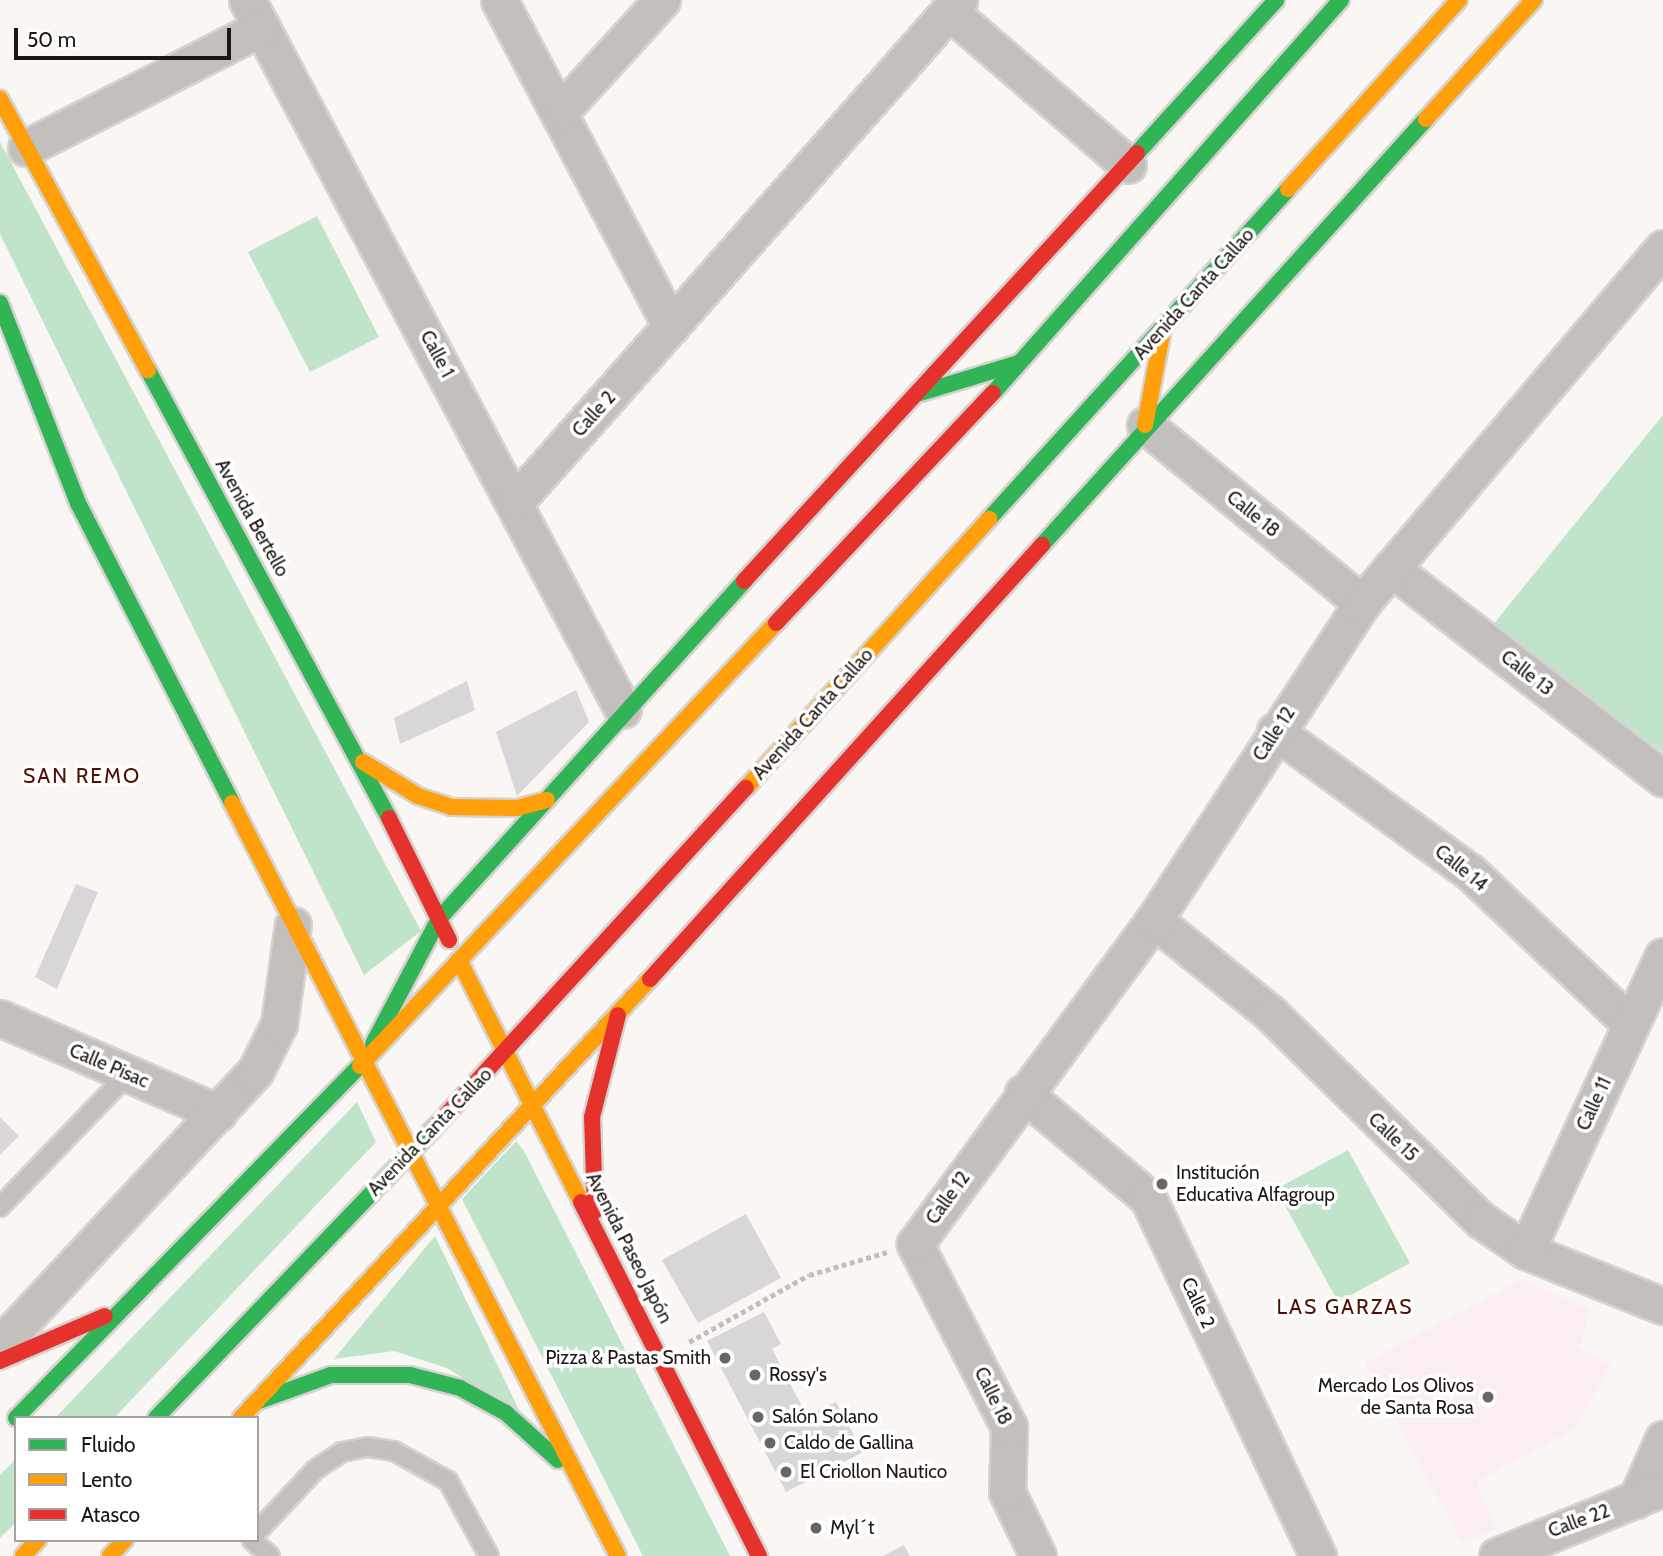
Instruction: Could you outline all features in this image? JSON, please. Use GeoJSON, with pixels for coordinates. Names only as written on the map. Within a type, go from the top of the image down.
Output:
{"type":"FeatureCollection","features":[{"type":"Feature","properties":{"kind":"main road"},"geometry":{"type":"LineString","coordinates":[[364,1062],[439,919],[547,800],[623,710],[920,393],[1276,0]]}},
{"type":"Feature","properties":{"kind":"main road"},"geometry":{"type":"LineString","coordinates":[[18,1416],[119,1310],[333,1095],[1021,363],[1341,0]]}},
{"type":"Feature","properties":{"kind":"main road","name":"Avenida Canta Callao"},"geometry":{"type":"LineString","coordinates":[[158,1416],[507,1052],[1459,0]]}},
{"type":"Feature","properties":{"kind":"main road"},"geometry":{"type":"LineString","coordinates":[[243,1416],[618,1015],[1145,425],[1534,0]]}},
{"type":"Feature","properties":{"kind":"main road","name":"Avenida Bertello"},"geometry":{"type":"LineString","coordinates":[[0,99],[360,759],[459,960]]}},
{"type":"Feature","properties":{"kind":"main road"},"geometry":{"type":"LineString","coordinates":[[0,303],[78,503],[618,1556]]}},
{"type":"Feature","properties":{"kind":"main road"},"geometry":{"type":"LineString","coordinates":[[1145,425],[1163,329]]}},
{"type":"Feature","properties":{"kind":"main road"},"geometry":{"type":"LineString","coordinates":[[920,393],[1021,363]]}},
{"type":"Feature","properties":{"kind":"main road"},"geometry":{"type":"LineString","coordinates":[[360,759],[418,796],[451,807],[507,809],[547,800]]}},
{"type":"Feature","properties":{"kind":"main road","name":"Avenida Paseo Japón"},"geometry":{"type":"LineString","coordinates":[[459,960],[759,1556]]}},
{"type":"Feature","properties":{"kind":"main road"},"geometry":{"type":"LineString","coordinates":[[597,1231],[592,1117],[602,1060],[618,1015]]}},
{"type":"Feature","properties":{"kind":"main road"},"geometry":{"type":"LineString","coordinates":[[0,1361],[119,1310]]}},
{"type":"Feature","properties":{"kind":"main road"},"geometry":{"type":"LineString","coordinates":[[256,1402],[331,1375],[410,1375],[460,1388],[506,1413],[581,1486]]}},
{"type":"Feature","properties":{"kind":"main road"},"geometry":{"type":"LineString","coordinates":[[0,1434],[14,1420]]}},
{"type":"Feature","properties":{"kind":"main road"},"geometry":{"type":"LineString","coordinates":[[23,1556],[36,1542]]}},
{"type":"Feature","properties":{"kind":"main road"},"geometry":{"type":"LineString","coordinates":[[110,1556],[122,1542]]}},
{"type":"Feature","properties":{"kind":"street"},"geometry":{"type":"LineString","coordinates":[[499,0],[561,111],[671,327]]}},
{"type":"Feature","properties":{"kind":"street"},"geometry":{"type":"LineString","coordinates":[[561,111],[662,0]]}},
{"type":"Feature","properties":{"kind":"street"},"geometry":{"type":"LineString","coordinates":[[954,6],[1128,165]]}},
{"type":"Feature","properties":{"kind":"street","name":"Calle 2"},"geometry":{"type":"LineString","coordinates":[[516,501],[954,6]]}},
{"type":"Feature","properties":{"kind":"street"},"geometry":{"type":"LineString","coordinates":[[26,148],[255,14]]}},
{"type":"Feature","properties":{"kind":"street","name":"Calle 1"},"geometry":{"type":"LineString","coordinates":[[255,14],[516,501],[600,675],[623,710]]}},
{"type":"Feature","properties":{"kind":"street","name":"Calle 12"},"geometry":{"type":"LineString","coordinates":[[915,1244],[1023,1093],[1154,920],[1275,731],[1362,603],[1663,248]]}},
{"type":"Feature","properties":{"kind":"street","name":"Calle 18"},"geometry":{"type":"LineString","coordinates":[[1145,425],[1362,603]]}},
{"type":"Feature","properties":{"kind":"street","name":"Calle 13"},"geometry":{"type":"LineString","coordinates":[[1391,568],[1663,778]]}},
{"type":"Feature","properties":{"kind":"street","name":"Calle 14"},"geometry":{"type":"LineString","coordinates":[[1275,731],[1470,872],[1631,1024]]}},
{"type":"Feature","properties":{"kind":"street","name":"Calle 15"},"geometry":{"type":"LineString","coordinates":[[1154,920],[1270,1013],[1481,1220],[1526,1251],[1663,1306]]}},
{"type":"Feature","properties":{"kind":"street"},"geometry":{"type":"LineString","coordinates":[[0,1345],[255,1072],[279,1024],[293,925]]}},
{"type":"Feature","properties":{"kind":"street","name":"Calle 11"},"geometry":{"type":"LineString","coordinates":[[1526,1251],[1663,957]]}},
{"type":"Feature","properties":{"kind":"street","name":"Calle Pisac"},"geometry":{"type":"LineString","coordinates":[[0,1018],[218,1113]]}},
{"type":"Feature","properties":{"kind":"street","name":"Calle 2"},"geometry":{"type":"LineString","coordinates":[[1023,1093],[1148,1198],[1318,1556]]}},
{"type":"Feature","properties":{"kind":"street","name":"Calle 18"},"geometry":{"type":"LineString","coordinates":[[915,1244],[1009,1427],[1007,1492],[1038,1556]]}},
{"type":"Feature","properties":{"kind":"street"},"geometry":{"type":"LineString","coordinates":[[1649,1494],[1663,1439]]}},
{"type":"Feature","properties":{"kind":"street","name":"Calle 22"},"geometry":{"type":"LineString","coordinates":[[1497,1556],[1555,1543],[1649,1494]]}},
{"type":"Feature","properties":{"kind":"lane"},"geometry":{"type":"LineString","coordinates":[[0,1207],[128,1074]]}},
{"type":"Feature","properties":{"kind":"lane"},"geometry":{"type":"LineString","coordinates":[[259,1528],[316,1469],[342,1452],[368,1447],[394,1451],[448,1481],[489,1556]]}},
{"type":"Feature","properties":{"kind":"lane"},"geometry":{"type":"LineString","coordinates":[[259,1534],[270,1556]]}},
{"type":"Feature","properties":{"kind":"path"},"geometry":{"type":"LineString","coordinates":[[661,1358],[809,1275],[915,1244]]}},
{"type":"Feature","properties":{"kind":"shaded area","name":"Mercado Los Olivos de Santa Rosa"},"geometry":{"type":"Polygon","coordinates":[[[1522,1279],[1590,1310],[1579,1348],[1611,1365],[1574,1429],[1476,1482],[1497,1529],[1462,1543],[1365,1363],[1522,1279]]]}},
{"type":"Feature","properties":{"kind":"green space"},"geometry":{"type":"Polygon","coordinates":[[[0,142],[421,931],[364,975],[0,234],[0,142]]]}},
{"type":"Feature","properties":{"kind":"green space"},"geometry":{"type":"Polygon","coordinates":[[[317,216],[379,337],[310,372],[248,252],[317,216]]]}},
{"type":"Feature","properties":{"kind":"green space"},"geometry":{"type":"Polygon","coordinates":[[[1663,415],[1663,752],[1492,626],[1663,415]]]}},
{"type":"Feature","properties":{"kind":"green space"},"geometry":{"type":"Polygon","coordinates":[[[357,1102],[376,1142],[116,1416],[57,1416],[357,1102]]]}},
{"type":"Feature","properties":{"kind":"green space"},"geometry":{"type":"Polygon","coordinates":[[[516,1141],[524,1151],[730,1556],[643,1556],[462,1199],[516,1141]]]}},
{"type":"Feature","properties":{"kind":"green space"},"geometry":{"type":"Polygon","coordinates":[[[1348,1150],[1410,1263],[1338,1302],[1276,1189],[1348,1150]]]}},
{"type":"Feature","properties":{"kind":"green space"},"geometry":{"type":"Polygon","coordinates":[[[435,1236],[521,1414],[447,1368],[394,1351],[334,1359],[435,1236]]]}},
{"type":"Feature","properties":{"kind":"green space"},"geometry":{"type":"Polygon","coordinates":[[[14,1461],[14,1524],[0,1538],[0,1475],[14,1461]]]}},
{"type":"Feature","properties":{"kind":"building"},"geometry":{"type":"Polygon","coordinates":[[[467,681],[475,710],[400,744],[394,718],[467,681]]]}},
{"type":"Feature","properties":{"kind":"building"},"geometry":{"type":"Polygon","coordinates":[[[576,690],[589,722],[517,796],[496,732],[576,690]]]}},
{"type":"Feature","properties":{"kind":"building"},"geometry":{"type":"Polygon","coordinates":[[[76,884],[98,892],[57,989],[35,977],[76,884]]]}},
{"type":"Feature","properties":{"kind":"building"},"geometry":{"type":"Polygon","coordinates":[[[0,1117],[19,1136],[0,1155],[0,1117]]]}},
{"type":"Feature","properties":{"kind":"building"},"geometry":{"type":"Polygon","coordinates":[[[746,1214],[781,1278],[698,1323],[662,1260],[746,1214]]]}},
{"type":"Feature","properties":{"kind":"building"},"geometry":{"type":"Polygon","coordinates":[[[764,1312],[781,1344],[772,1349],[807,1416],[836,1402],[863,1452],[786,1492],[707,1341],[764,1312]]]}},
{"type":"Feature","properties":{"kind":"building"},"geometry":{"type":"Polygon","coordinates":[[[904,1545],[910,1556],[883,1556],[904,1545]]]}},
{"type":"Feature","properties":{"kind":"traffic: fast"},"geometry":{"type":"LineString","coordinates":[[1137,153],[1276,0]]}},
{"type":"Feature","properties":{"kind":"traffic: fast"},"geometry":{"type":"LineString","coordinates":[[993,393],[1341,0]]}},
{"type":"Feature","properties":{"kind":"traffic: fast"},"geometry":{"type":"LineString","coordinates":[[1042,545],[1426,119]]}},
{"type":"Feature","properties":{"kind":"traffic: fast"},"geometry":{"type":"LineString","coordinates":[[989,519],[1288,189]]}},
{"type":"Feature","properties":{"kind":"traffic: fast"},"geometry":{"type":"LineString","coordinates":[[0,303],[78,503],[232,803]]}},
{"type":"Feature","properties":{"kind":"traffic: fast"},"geometry":{"type":"LineString","coordinates":[[920,393],[1019,363]]}},
{"type":"Feature","properties":{"kind":"traffic: fast"},"geometry":{"type":"LineString","coordinates":[[148,370],[389,818]]}},
{"type":"Feature","properties":{"kind":"traffic: fast"},"geometry":{"type":"LineString","coordinates":[[373,1044],[439,919],[744,581]]}},
{"type":"Feature","properties":{"kind":"traffic: fast"},"geometry":{"type":"LineString","coordinates":[[18,1416],[360,1066]]}},
{"type":"Feature","properties":{"kind":"traffic: fast"},"geometry":{"type":"LineString","coordinates":[[158,1416],[435,1127]]}},
{"type":"Feature","properties":{"kind":"traffic: fast"},"geometry":{"type":"LineString","coordinates":[[256,1402],[331,1375],[410,1375],[460,1388],[506,1413],[558,1460]]}},
{"type":"Feature","properties":{"kind":"traffic: slow"},"geometry":{"type":"LineString","coordinates":[[1288,189],[1459,0]]}},
{"type":"Feature","properties":{"kind":"traffic: slow"},"geometry":{"type":"LineString","coordinates":[[1426,119],[1534,0]]}},
{"type":"Feature","properties":{"kind":"traffic: slow"},"geometry":{"type":"LineString","coordinates":[[0,99],[148,370]]}},
{"type":"Feature","properties":{"kind":"traffic: slow"},"geometry":{"type":"LineString","coordinates":[[1145,425],[1163,329]]}},
{"type":"Feature","properties":{"kind":"traffic: slow"},"geometry":{"type":"LineString","coordinates":[[746,788],[989,519]]}},
{"type":"Feature","properties":{"kind":"traffic: slow"},"geometry":{"type":"LineString","coordinates":[[360,1066],[776,623]]}},
{"type":"Feature","properties":{"kind":"traffic: slow"},"geometry":{"type":"LineString","coordinates":[[363,762],[418,796],[451,807],[517,808],[547,800]]}},
{"type":"Feature","properties":{"kind":"traffic: slow"},"geometry":{"type":"LineString","coordinates":[[232,803],[364,1061]]}},
{"type":"Feature","properties":{"kind":"traffic: slow"},"geometry":{"type":"LineString","coordinates":[[459,960],[581,1202]]}},
{"type":"Feature","properties":{"kind":"traffic: slow"},"geometry":{"type":"LineString","coordinates":[[243,1416],[650,979]]}},
{"type":"Feature","properties":{"kind":"traffic: slow"},"geometry":{"type":"LineString","coordinates":[[364,1061],[618,1556]]}},
{"type":"Feature","properties":{"kind":"traffic: slow"},"geometry":{"type":"LineString","coordinates":[[23,1556],[36,1542]]}},
{"type":"Feature","properties":{"kind":"traffic: slow"},"geometry":{"type":"LineString","coordinates":[[110,1556],[123,1542]]}},
{"type":"Feature","properties":{"kind":"traffic: jam"},"geometry":{"type":"LineString","coordinates":[[744,581],[1137,153]]}},
{"type":"Feature","properties":{"kind":"traffic: jam"},"geometry":{"type":"LineString","coordinates":[[776,623],[993,393]]}},
{"type":"Feature","properties":{"kind":"traffic: jam"},"geometry":{"type":"LineString","coordinates":[[650,979],[1042,545]]}},
{"type":"Feature","properties":{"kind":"traffic: jam"},"geometry":{"type":"LineString","coordinates":[[435,1127],[746,788]]}},
{"type":"Feature","properties":{"kind":"traffic: jam"},"geometry":{"type":"LineString","coordinates":[[389,818],[449,940]]}},
{"type":"Feature","properties":{"kind":"traffic: jam"},"geometry":{"type":"LineString","coordinates":[[595,1211],[592,1117],[618,1015]]}},
{"type":"Feature","properties":{"kind":"traffic: jam"},"geometry":{"type":"LineString","coordinates":[[581,1202],[759,1556]]}},
{"type":"Feature","properties":{"kind":"traffic: jam"},"geometry":{"type":"LineString","coordinates":[[0,1361],[105,1316]]}},
{"type":"Feature","properties":{"kind":"place","name":"Institución Educativa Alfagroup"},"geometry":{"type":"Point","coordinates":[1162,1184]}},
{"type":"Feature","properties":{"kind":"place","name":"Pizza & Pastas Smith"},"geometry":{"type":"Point","coordinates":[725,1358]}},
{"type":"Feature","properties":{"kind":"place","name":"Rossy's"},"geometry":{"type":"Point","coordinates":[755,1375]}},
{"type":"Feature","properties":{"kind":"place","name":"Mercado Los Olivos de Santa Rosa"},"geometry":{"type":"Point","coordinates":[1488,1397]}},
{"type":"Feature","properties":{"kind":"place","name":"Salón Solano"},"geometry":{"type":"Point","coordinates":[758,1417]}},
{"type":"Feature","properties":{"kind":"place","name":"Caldo de Gallina"},"geometry":{"type":"Point","coordinates":[770,1443]}},
{"type":"Feature","properties":{"kind":"place","name":"El Criollon Nautico"},"geometry":{"type":"Point","coordinates":[786,1472]}},
{"type":"Feature","properties":{"kind":"place","name":"Myl´t"},"geometry":{"type":"Point","coordinates":[816,1528]}},
{"type":"Feature","properties":{"kind":"district","name":"SAN REMO"},"geometry":{"type":"Point","coordinates":[82,776]}},
{"type":"Feature","properties":{"kind":"district","name":"LAS GARZAS"},"geometry":{"type":"Point","coordinates":[1345,1307]}}]}
